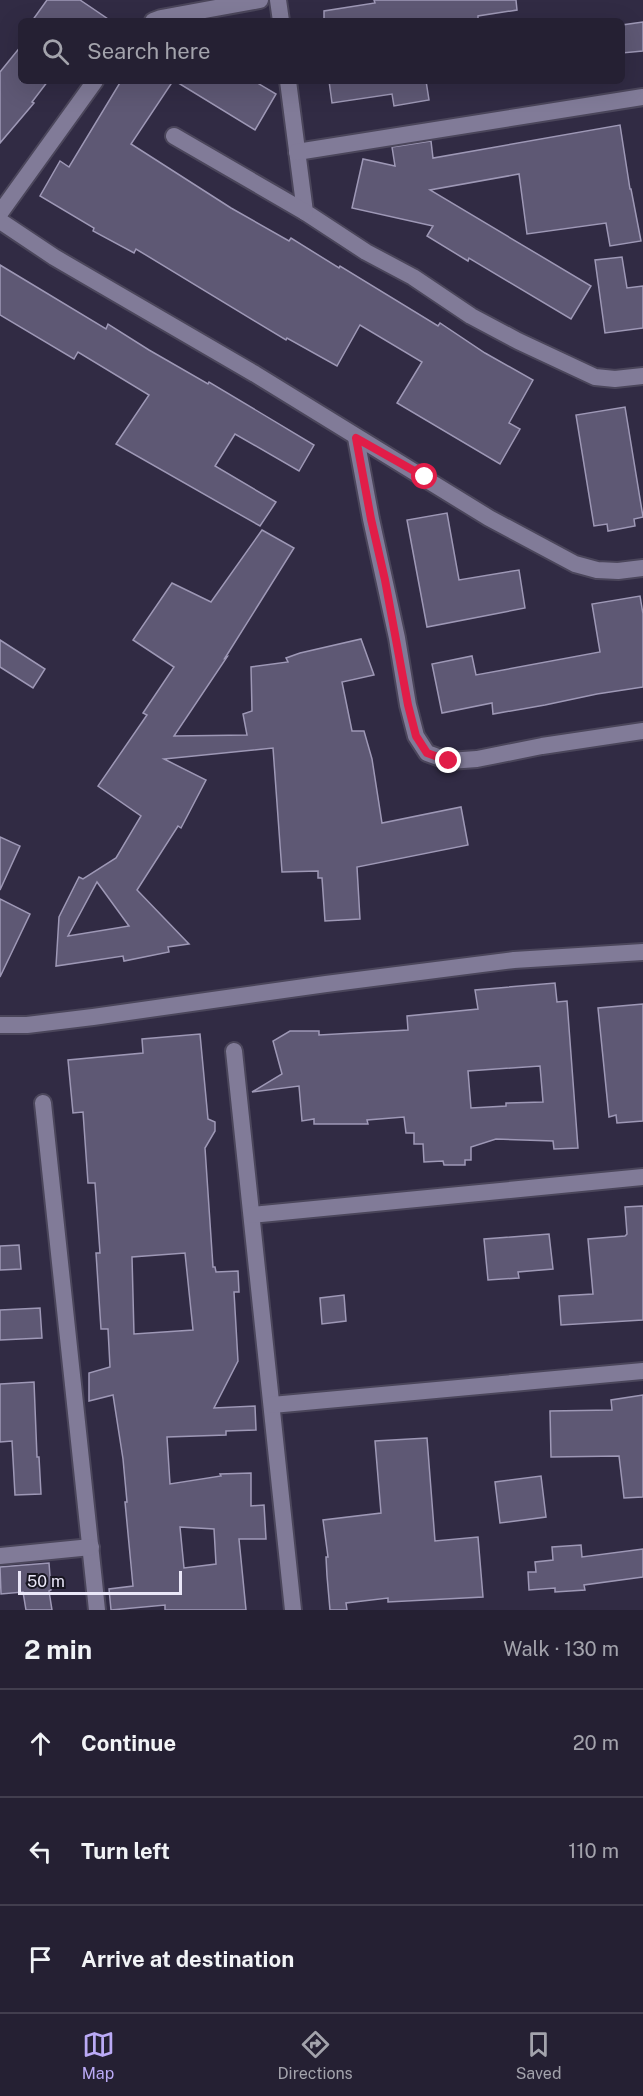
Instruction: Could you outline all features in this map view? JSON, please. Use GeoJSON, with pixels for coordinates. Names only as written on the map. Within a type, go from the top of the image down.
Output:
{"type":"FeatureCollection","features":[{"type":"Feature","properties":{"kind":"street"},"geometry":{"type":"LineString","coordinates":[[161,18],[260,0]]}},
{"type":"Feature","properties":{"kind":"street"},"geometry":{"type":"LineString","coordinates":[[278,0],[281,18]]}},
{"type":"Feature","properties":{"kind":"street"},"geometry":{"type":"LineString","coordinates":[[0,213],[93,84]]}},
{"type":"Feature","properties":{"kind":"street"},"geometry":{"type":"LineString","coordinates":[[288,84],[305,212]]}},
{"type":"Feature","properties":{"kind":"street"},"geometry":{"type":"LineString","coordinates":[[297,152],[643,97]]}},
{"type":"Feature","properties":{"kind":"street"},"geometry":{"type":"LineString","coordinates":[[174,136],[305,212],[366,252],[413,277],[471,316],[518,341],[595,377],[615,379],[643,376]]}},
{"type":"Feature","properties":{"kind":"street"},"geometry":{"type":"LineString","coordinates":[[0,221],[74,268],[255,374],[356,438],[425,477],[489,518],[575,564],[597,570],[618,571],[643,568]]}},
{"type":"Feature","properties":{"kind":"street"},"geometry":{"type":"LineString","coordinates":[[356,438],[397,638],[408,705],[416,736],[427,753],[449,761],[477,759],[542,746],[643,731]]}},
{"type":"Feature","properties":{"kind":"street"},"geometry":{"type":"LineString","coordinates":[[0,1025],[27,1025],[514,960],[643,952]]}},
{"type":"Feature","properties":{"kind":"street"},"geometry":{"type":"LineString","coordinates":[[234,1051],[293,1610]]}},
{"type":"Feature","properties":{"kind":"street"},"geometry":{"type":"LineString","coordinates":[[43,1103],[97,1610]]}},
{"type":"Feature","properties":{"kind":"street"},"geometry":{"type":"LineString","coordinates":[[252,1215],[643,1177]]}},
{"type":"Feature","properties":{"kind":"street"},"geometry":{"type":"LineString","coordinates":[[272,1405],[643,1371]]}},
{"type":"Feature","properties":{"kind":"street"},"geometry":{"type":"LineString","coordinates":[[0,1556],[91,1547]]}},
{"type":"Feature","properties":{"kind":"building"},"geometry":{"type":"Polygon","coordinates":[[[47,0],[80,0],[107,18],[34,18],[47,0]]]}},
{"type":"Feature","properties":{"kind":"building"},"geometry":{"type":"Polygon","coordinates":[[[374,0],[516,0],[517,10],[478,16],[478,18],[324,18],[324,11],[375,3],[374,0]]]}},
{"type":"Feature","properties":{"kind":"building"},"geometry":{"type":"Polygon","coordinates":[[[643,22],[643,51],[625,53],[625,25],[643,22]]]}},
{"type":"Feature","properties":{"kind":"building"},"geometry":{"type":"Polygon","coordinates":[[[18,50],[18,84],[46,84],[32,102],[34,103],[0,143],[0,72],[18,50]]]}},
{"type":"Feature","properties":{"kind":"building"},"geometry":{"type":"Polygon","coordinates":[[[119,84],[171,84],[131,144],[231,208],[289,241],[291,238],[438,326],[440,323],[485,353],[533,380],[509,423],[520,429],[500,464],[397,403],[422,362],[360,325],[337,366],[287,338],[286,340],[136,249],[134,253],[93,231],[94,228],[40,196],[60,161],[69,167],[119,84]]]}},
{"type":"Feature","properties":{"kind":"building"},"geometry":{"type":"Polygon","coordinates":[[[180,84],[259,84],[276,94],[255,130],[180,84]]]}},
{"type":"Feature","properties":{"kind":"building"},"geometry":{"type":"Polygon","coordinates":[[[329,84],[426,84],[429,100],[394,106],[392,94],[332,103],[329,84]]]}},
{"type":"Feature","properties":{"kind":"building"},"geometry":{"type":"Polygon","coordinates":[[[620,125],[641,241],[610,246],[606,223],[527,234],[519,174],[430,190],[591,286],[571,319],[469,258],[468,261],[427,236],[433,226],[352,208],[363,159],[395,166],[392,147],[431,141],[433,158],[620,125]]]}},
{"type":"Feature","properties":{"kind":"building"},"geometry":{"type":"Polygon","coordinates":[[[622,257],[627,288],[643,286],[643,328],[605,333],[595,260],[622,257]]]}},
{"type":"Feature","properties":{"kind":"building"},"geometry":{"type":"Polygon","coordinates":[[[0,265],[106,329],[108,324],[314,445],[299,471],[235,434],[215,466],[276,502],[260,526],[116,444],[149,395],[78,352],[74,359],[0,315],[0,265]]]}},
{"type":"Feature","properties":{"kind":"building"},"geometry":{"type":"Polygon","coordinates":[[[625,407],[643,517],[634,519],[635,526],[608,531],[607,524],[594,526],[576,415],[625,407]]]}},
{"type":"Feature","properties":{"kind":"building"},"geometry":{"type":"Polygon","coordinates":[[[447,513],[459,580],[519,570],[525,608],[427,627],[407,520],[447,513]]]}},
{"type":"Feature","properties":{"kind":"building"},"geometry":{"type":"Polygon","coordinates":[[[262,530],[294,548],[225,658],[227,657],[174,736],[247,735],[243,714],[252,711],[251,667],[288,662],[286,658],[300,653],[361,639],[374,675],[342,682],[352,731],[364,731],[372,759],[382,823],[461,807],[468,845],[357,867],[360,919],[325,921],[322,878],[318,878],[318,871],[282,872],[273,748],[164,759],[206,780],[181,828],[178,826],[137,890],[189,944],[168,947],[169,952],[124,961],[123,956],[56,966],[59,917],[79,877],[83,879],[116,858],[141,816],[98,786],[147,715],[143,713],[174,667],[133,640],[172,583],[211,602],[262,530]],[[97,882],[68,936],[129,926],[97,882]]]}},
{"type":"Feature","properties":{"kind":"building"},"geometry":{"type":"Polygon","coordinates":[[[640,596],[643,614],[643,687],[493,714],[492,703],[442,713],[432,664],[472,656],[476,675],[600,652],[592,604],[640,596]]]}},
{"type":"Feature","properties":{"kind":"building"},"geometry":{"type":"Polygon","coordinates":[[[0,640],[45,669],[33,688],[0,667],[0,640]]]}},
{"type":"Feature","properties":{"kind":"building"},"geometry":{"type":"Polygon","coordinates":[[[0,837],[20,846],[0,890],[0,837]]]}},
{"type":"Feature","properties":{"kind":"building"},"geometry":{"type":"Polygon","coordinates":[[[0,899],[30,914],[0,977],[0,899]]]}},
{"type":"Feature","properties":{"kind":"building"},"geometry":{"type":"Polygon","coordinates":[[[555,983],[557,1002],[567,1001],[578,1148],[554,1149],[553,1141],[496,1139],[471,1147],[471,1160],[465,1160],[465,1165],[444,1165],[443,1161],[424,1162],[423,1144],[414,1144],[414,1133],[406,1133],[404,1117],[367,1120],[368,1124],[314,1124],[314,1119],[302,1121],[299,1086],[252,1092],[282,1074],[273,1041],[290,1031],[319,1031],[319,1035],[408,1030],[407,1016],[478,1009],[475,990],[555,983]],[[540,1066],[468,1071],[471,1108],[506,1106],[506,1103],[543,1102],[540,1066]]]}},
{"type":"Feature","properties":{"kind":"building"},"geometry":{"type":"Polygon","coordinates":[[[643,1004],[643,1121],[617,1123],[616,1115],[609,1117],[598,1008],[643,1004]]]}},
{"type":"Feature","properties":{"kind":"building"},"geometry":{"type":"Polygon","coordinates":[[[200,1034],[208,1119],[215,1122],[215,1131],[205,1148],[213,1267],[216,1272],[238,1271],[239,1292],[234,1292],[238,1361],[214,1408],[255,1406],[256,1430],[226,1431],[226,1435],[167,1437],[170,1484],[221,1476],[220,1474],[251,1473],[251,1506],[264,1505],[266,1539],[239,1539],[246,1610],[165,1610],[165,1605],[111,1610],[109,1589],[133,1586],[125,1502],[127,1502],[113,1395],[89,1401],[89,1373],[110,1367],[108,1329],[101,1329],[96,1253],[100,1253],[95,1183],[88,1183],[83,1112],[73,1113],[68,1060],[143,1053],[142,1039],[200,1034]],[[185,1253],[132,1257],[134,1334],[193,1330],[185,1253]],[[180,1527],[184,1568],[216,1564],[214,1529],[180,1527]]]}},
{"type":"Feature","properties":{"kind":"building"},"geometry":{"type":"Polygon","coordinates":[[[643,1206],[643,1320],[561,1325],[559,1296],[593,1294],[588,1239],[625,1236],[627,1234],[625,1207],[643,1206]]]}},
{"type":"Feature","properties":{"kind":"building"},"geometry":{"type":"Polygon","coordinates":[[[549,1234],[553,1269],[518,1272],[519,1278],[488,1280],[484,1239],[549,1234]]]}},
{"type":"Feature","properties":{"kind":"building"},"geometry":{"type":"Polygon","coordinates":[[[19,1245],[21,1269],[0,1270],[0,1246],[19,1245]]]}},
{"type":"Feature","properties":{"kind":"building"},"geometry":{"type":"Polygon","coordinates":[[[344,1295],[346,1321],[322,1324],[320,1298],[344,1295]]]}},
{"type":"Feature","properties":{"kind":"building"},"geometry":{"type":"Polygon","coordinates":[[[40,1308],[42,1338],[0,1340],[0,1310],[40,1308]]]}},
{"type":"Feature","properties":{"kind":"building"},"geometry":{"type":"Polygon","coordinates":[[[34,1382],[41,1494],[15,1495],[12,1441],[0,1442],[0,1384],[34,1382]]]}},
{"type":"Feature","properties":{"kind":"building"},"geometry":{"type":"Polygon","coordinates":[[[643,1395],[643,1497],[624,1498],[619,1456],[551,1457],[550,1411],[612,1410],[611,1400],[643,1395]]]}},
{"type":"Feature","properties":{"kind":"building"},"geometry":{"type":"Polygon","coordinates":[[[427,1438],[435,1541],[478,1537],[483,1597],[388,1602],[388,1598],[346,1603],[347,1610],[330,1610],[326,1557],[328,1557],[323,1520],[381,1513],[375,1441],[427,1438]]]}},
{"type":"Feature","properties":{"kind":"building"},"geometry":{"type":"Polygon","coordinates":[[[541,1476],[546,1517],[500,1523],[495,1482],[541,1476]]]}},
{"type":"Feature","properties":{"kind":"building"},"geometry":{"type":"Polygon","coordinates":[[[581,1545],[582,1557],[643,1549],[643,1577],[584,1585],[585,1590],[555,1592],[555,1588],[529,1590],[528,1572],[536,1572],[535,1562],[553,1560],[552,1547],[581,1545]]]}},
{"type":"Feature","properties":{"kind":"building"},"geometry":{"type":"Polygon","coordinates":[[[49,1563],[52,1610],[26,1610],[23,1592],[1,1594],[0,1567],[49,1563]]]}},
{"type":"Feature","properties":{"kind":"route"},"geometry":{"type":"LineString","coordinates":[[425,477],[356,438],[416,736],[427,753],[449,761]]}}]}
